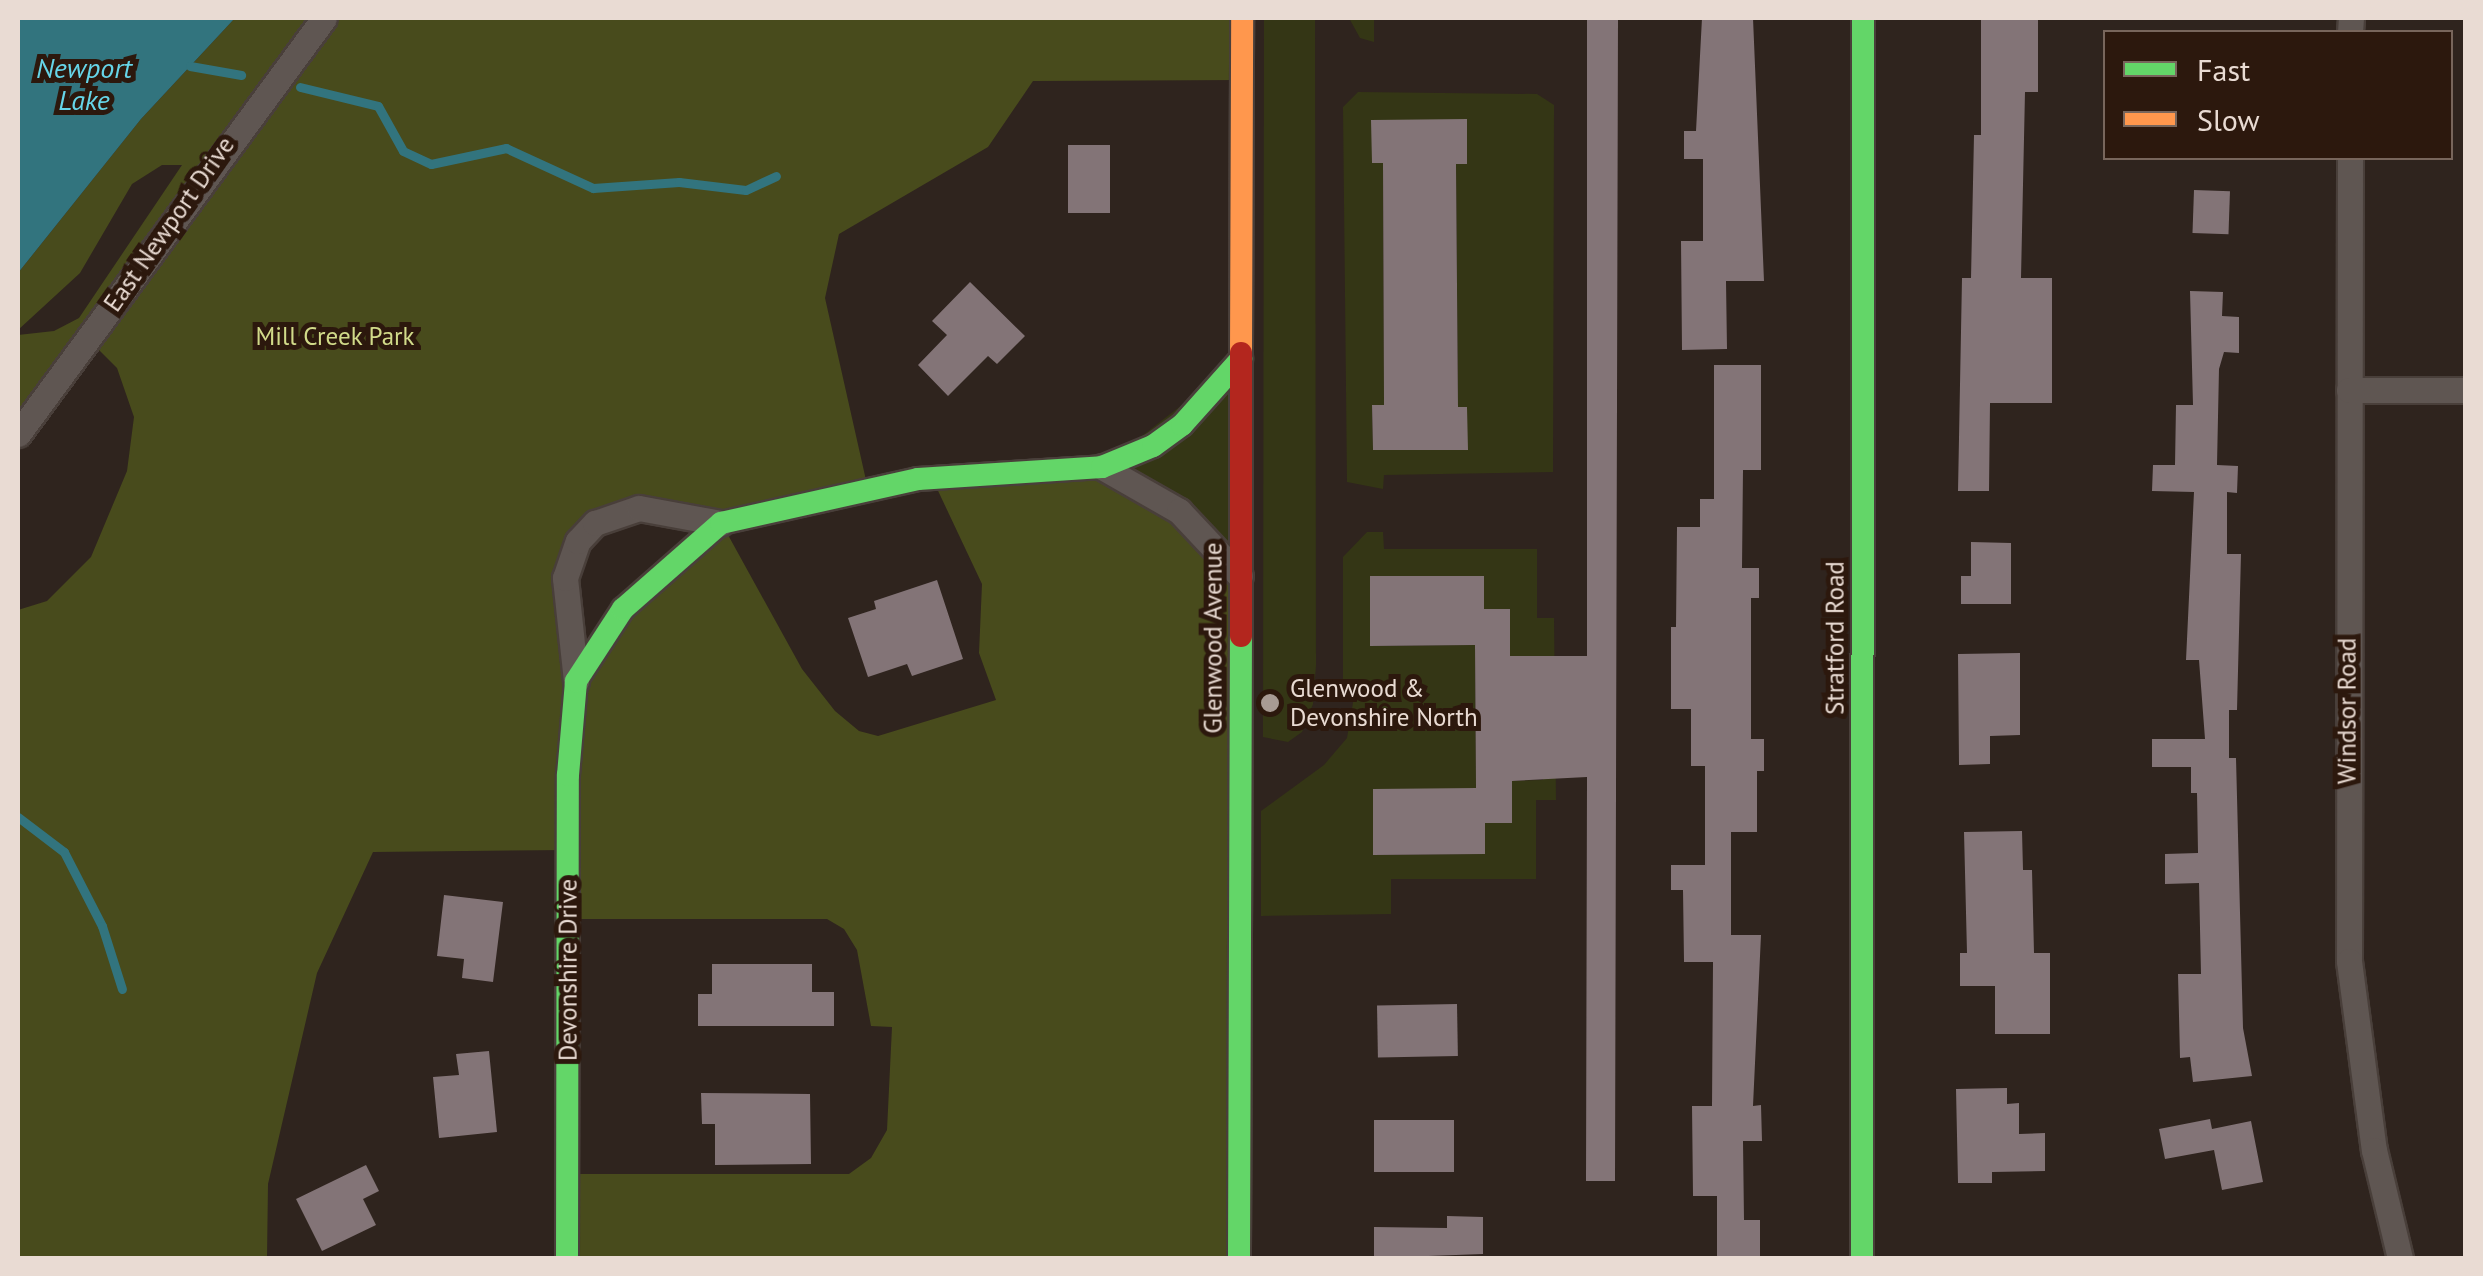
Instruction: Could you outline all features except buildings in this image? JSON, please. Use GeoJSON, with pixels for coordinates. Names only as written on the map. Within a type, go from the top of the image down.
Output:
{"type":"FeatureCollection","features":[{"type":"Feature","properties":{"kind":"street","name":"East Newport Drive"},"geometry":{"type":"LineString","coordinates":[[18,434],[324,18]]}},
{"type":"Feature","properties":{"kind":"street","name":"Glenwood Avenue"},"geometry":{"type":"LineString","coordinates":[[1238,1258],[1242,18]]}},
{"type":"Feature","properties":{"kind":"street","name":"Stratford Road"},"geometry":{"type":"LineString","coordinates":[[1862,1258],[1863,18]]}},
{"type":"Feature","properties":{"kind":"street","name":"Windsor Road"},"geometry":{"type":"LineString","coordinates":[[2350,160],[2349,961],[2374,1150],[2400,1258]]}},
{"type":"Feature","properties":{"kind":"street","name":"Devonshire Drive"},"geometry":{"type":"LineString","coordinates":[[568,1258],[568,775],[576,682],[565,578],[578,541],[595,523],[639,508],[721,523],[918,479],[1102,467],[1177,428],[1241,359]]}},
{"type":"Feature","properties":{"kind":"street"},"geometry":{"type":"LineString","coordinates":[[2350,390],[2466,390]]}},
{"type":"Feature","properties":{"kind":"street"},"geometry":{"type":"LineString","coordinates":[[1102,467],[1179,511],[1240,576]]}},
{"type":"Feature","properties":{"kind":"street","name":"Devonshire Drive"},"geometry":{"type":"LineString","coordinates":[[576,682],[643,586],[721,523]]}},
{"type":"Feature","properties":{"kind":"green space","name":"Mill Creek Park"},"geometry":{"type":"Polygon","coordinates":[[[235,18],[1242,18],[1242,80],[1033,81],[988,147],[839,234],[825,298],[868,489],[722,524],[802,669],[835,711],[859,731],[878,736],[996,700],[979,653],[982,584],[932,478],[1102,467],[1151,492],[1240,576],[1239,1258],[567,1258],[567,1174],[849,1174],[871,1158],[887,1130],[892,1027],[871,1026],[857,950],[844,929],[827,919],[568,919],[567,850],[373,852],[317,973],[268,1184],[267,1258],[18,1258],[18,610],[47,601],[91,557],[127,471],[134,417],[117,368],[89,340],[18,434],[18,335],[54,331],[79,318],[182,165],[162,165],[132,184],[80,273],[18,330],[18,273],[141,119],[235,18]],[[615,513],[565,579],[576,679],[720,523],[615,513]]]}},
{"type":"Feature","properties":{"kind":"green space"},"geometry":{"type":"Polygon","coordinates":[[[1264,18],[1315,18],[1316,665],[1313,704],[1302,732],[1288,742],[1263,737],[1264,18]]]}},
{"type":"Feature","properties":{"kind":"green space"},"geometry":{"type":"Polygon","coordinates":[[[1349,18],[1374,18],[1374,42],[1360,38],[1349,18]]]}},
{"type":"Feature","properties":{"kind":"green space"},"geometry":{"type":"Polygon","coordinates":[[[1374,18],[1534,18],[1534,20],[1374,18]]]}},
{"type":"Feature","properties":{"kind":"green space"},"geometry":{"type":"Polygon","coordinates":[[[1358,92],[1537,94],[1554,105],[1553,472],[1384,475],[1383,489],[1347,482],[1343,107],[1358,92]],[[1372,120],[1372,162],[1383,163],[1384,405],[1372,405],[1373,450],[1467,450],[1467,408],[1458,407],[1456,164],[1372,120]]]}},
{"type":"Feature","properties":{"kind":"green space"},"geometry":{"type":"Polygon","coordinates":[[[1241,359],[1240,576],[1102,467],[1241,359]]]}},
{"type":"Feature","properties":{"kind":"green space"},"geometry":{"type":"Polygon","coordinates":[[[1367,532],[1383,532],[1384,549],[1537,549],[1537,618],[1554,618],[1556,800],[1536,800],[1536,879],[1391,879],[1391,914],[1261,916],[1261,811],[1324,765],[1347,738],[1356,685],[1343,684],[1343,557],[1367,532]],[[1484,576],[1370,577],[1371,646],[1475,645],[1476,788],[1373,855],[1484,854],[1485,823],[1512,823],[1512,781],[1543,780],[1543,657],[1510,656],[1510,610],[1484,609],[1484,576]]]}},
{"type":"Feature","properties":{"kind":"water","name":"Newport Lake"},"geometry":{"type":"Polygon","coordinates":[[[18,18],[235,18],[141,119],[18,273],[18,18]]]}},
{"type":"Feature","properties":{"kind":"waterway"},"geometry":{"type":"LineString","coordinates":[[190,66],[241,75]]}},
{"type":"Feature","properties":{"kind":"waterway"},"geometry":{"type":"LineString","coordinates":[[300,87],[378,106],[403,151],[431,164],[506,148],[593,188],[679,182],[746,190],[776,176]]}},
{"type":"Feature","properties":{"kind":"waterway"},"geometry":{"type":"LineString","coordinates":[[18,817],[64,852],[102,926],[122,989]]}},
{"type":"Feature","properties":{"kind":"traffic: fast"},"geometry":{"type":"LineString","coordinates":[[1862,1258],[1863,18]]}},
{"type":"Feature","properties":{"kind":"traffic: fast"},"geometry":{"type":"LineString","coordinates":[[567,1258],[568,775],[576,681],[623,609],[721,523],[918,479],[1102,467],[1153,446],[1182,425],[1241,359]]}},
{"type":"Feature","properties":{"kind":"traffic: fast"},"geometry":{"type":"LineString","coordinates":[[1239,1258],[1241,636]]}},
{"type":"Feature","properties":{"kind":"traffic: slow"},"geometry":{"type":"LineString","coordinates":[[1241,353],[1242,18]]}},
{"type":"Feature","properties":{"kind":"traffic: jam"},"geometry":{"type":"LineString","coordinates":[[1241,353],[1241,636]]}},
{"type":"Feature","properties":{"kind":"place","name":"Glenwood & Devonshire North"},"geometry":{"type":"Point","coordinates":[1270,703]}}]}
